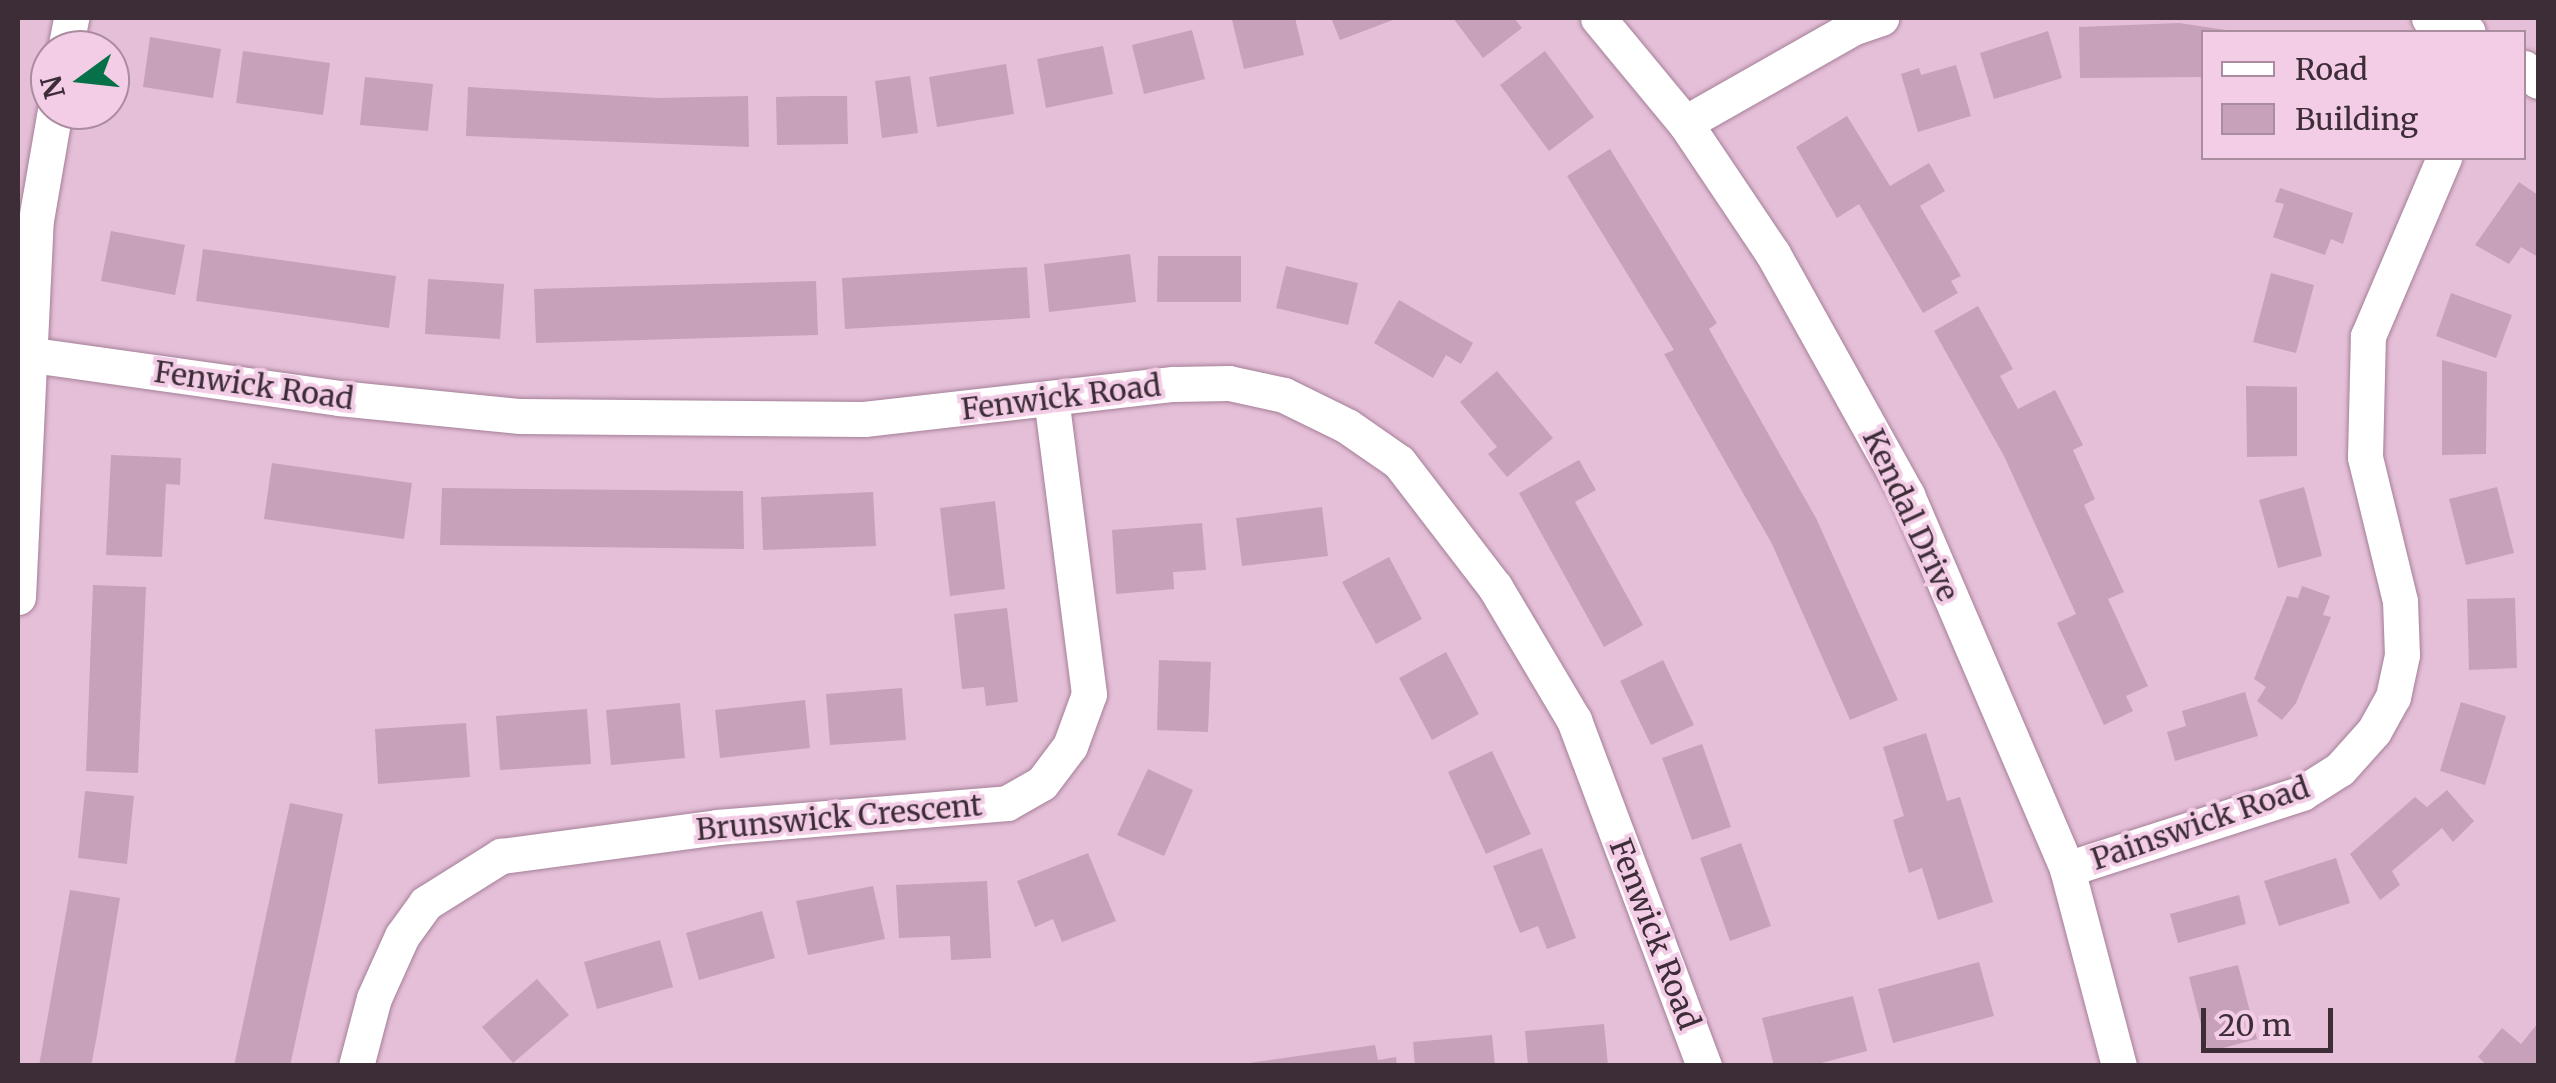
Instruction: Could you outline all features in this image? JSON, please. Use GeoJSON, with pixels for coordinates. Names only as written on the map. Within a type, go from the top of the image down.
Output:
{"type":"FeatureCollection","features":[{"type":"Feature","properties":{"kind":"street","name":"Kendal Drive"},"geometry":{"type":"LineString","coordinates":[[1598,18],[1685,123],[1773,254],[1907,495],[2067,869],[2119,1066]]}},
{"type":"Feature","properties":{"kind":"street"},"geometry":{"type":"LineString","coordinates":[[1685,123],[1852,28],[1881,18]]}},
{"type":"Feature","properties":{"kind":"street"},"geometry":{"type":"LineString","coordinates":[[2430,18],[2463,30]]}},
{"type":"Feature","properties":{"kind":"street"},"geometry":{"type":"LineString","coordinates":[[18,596],[26,354],[36,220],[52,130]]}},
{"type":"Feature","properties":{"kind":"street","name":"Painswick Road"},"geometry":{"type":"LineString","coordinates":[[2067,869],[2302,793],[2340,768],[2374,731],[2392,697],[2402,655],[2400,601],[2365,457],[2368,336],[2443,160]]}},
{"type":"Feature","properties":{"kind":"street","name":"Fenwick Road"},"geometry":{"type":"LineString","coordinates":[[26,354],[339,398],[520,416],[864,419],[1173,384],[1229,383],[1284,395],[1347,426],[1399,462],[1495,587],[1574,720],[1704,1066]]}},
{"type":"Feature","properties":{"kind":"street","name":"Brunswick Crescent"},"geometry":{"type":"LineString","coordinates":[[356,1066],[374,998],[402,936],[426,903],[501,856],[717,827],[1008,803],[1042,783],[1070,746],[1089,694],[1052,399]]}},
{"type":"Feature","properties":{"kind":"building"},"geometry":{"type":"Polygon","coordinates":[[[1295,18],[1304,55],[1244,69],[1232,20],[1295,18]]]}},
{"type":"Feature","properties":{"kind":"building"},"geometry":{"type":"Polygon","coordinates":[[[1331,18],[1398,18],[1340,40],[1331,18]]]}},
{"type":"Feature","properties":{"kind":"building"},"geometry":{"type":"Polygon","coordinates":[[[1453,18],[1514,18],[1522,28],[1483,58],[1453,18]]]}},
{"type":"Feature","properties":{"kind":"building"},"geometry":{"type":"Polygon","coordinates":[[[2179,23],[2226,30],[2201,30],[2201,77],[2080,78],[2079,27],[2179,23]]]}},
{"type":"Feature","properties":{"kind":"building"},"geometry":{"type":"Polygon","coordinates":[[[1192,30],[1205,79],[1144,94],[1132,45],[1192,30]]]}},
{"type":"Feature","properties":{"kind":"building"},"geometry":{"type":"Polygon","coordinates":[[[2048,31],[2062,78],[1994,99],[1980,53],[2048,31]]]}},
{"type":"Feature","properties":{"kind":"building"},"geometry":{"type":"Polygon","coordinates":[[[150,37],[221,49],[213,98],[143,87],[150,37]]]}},
{"type":"Feature","properties":{"kind":"building"},"geometry":{"type":"Polygon","coordinates":[[[1103,46],[1113,94],[1046,108],[1037,59],[1103,46]]]}},
{"type":"Feature","properties":{"kind":"building"},"geometry":{"type":"Polygon","coordinates":[[[243,51],[330,63],[323,115],[236,103],[243,51]]]}},
{"type":"Feature","properties":{"kind":"building"},"geometry":{"type":"Polygon","coordinates":[[[1545,51],[1594,117],[1549,151],[1500,85],[1545,51]]]}},
{"type":"Feature","properties":{"kind":"building"},"geometry":{"type":"Polygon","coordinates":[[[1006,64],[1014,114],[937,127],[929,77],[1006,64]]]}},
{"type":"Feature","properties":{"kind":"building"},"geometry":{"type":"Polygon","coordinates":[[[1956,65],[1971,116],[1918,132],[1901,74],[1919,68],[1921,75],[1956,65]]]}},
{"type":"Feature","properties":{"kind":"building"},"geometry":{"type":"Polygon","coordinates":[[[910,76],[918,133],[882,138],[875,81],[910,76]]]}},
{"type":"Feature","properties":{"kind":"building"},"geometry":{"type":"Polygon","coordinates":[[[365,77],[433,84],[428,131],[360,125],[365,77]]]}},
{"type":"Feature","properties":{"kind":"building"},"geometry":{"type":"Polygon","coordinates":[[[468,87],[657,98],[748,96],[749,147],[466,136],[468,87]]]}},
{"type":"Feature","properties":{"kind":"building"},"geometry":{"type":"Polygon","coordinates":[[[847,96],[848,144],[777,145],[776,97],[847,96]]]}},
{"type":"Feature","properties":{"kind":"building"},"geometry":{"type":"Polygon","coordinates":[[[1847,116],[1890,186],[1929,163],[1945,191],[1920,206],[1961,276],[1951,281],[1958,293],[1923,313],[1859,204],[1837,218],[1796,147],[1847,116]]]}},
{"type":"Feature","properties":{"kind":"building"},"geometry":{"type":"Polygon","coordinates":[[[1610,149],[1717,323],[1709,329],[1816,518],[1898,700],[1850,720],[1772,544],[1664,354],[1674,350],[1567,176],[1610,149]]]}},
{"type":"Feature","properties":{"kind":"building"},"geometry":{"type":"Polygon","coordinates":[[[2519,182],[2538,195],[2538,257],[2521,247],[2509,264],[2475,245],[2519,182]]]}},
{"type":"Feature","properties":{"kind":"building"},"geometry":{"type":"Polygon","coordinates":[[[2280,188],[2353,213],[2343,244],[2331,239],[2325,255],[2273,237],[2284,204],[2275,202],[2280,188]]]}},
{"type":"Feature","properties":{"kind":"building"},"geometry":{"type":"Polygon","coordinates":[[[111,231],[185,245],[175,295],[101,281],[111,231]]]}},
{"type":"Feature","properties":{"kind":"building"},"geometry":{"type":"Polygon","coordinates":[[[203,249],[396,276],[389,328],[196,301],[203,249]]]}},
{"type":"Feature","properties":{"kind":"building"},"geometry":{"type":"Polygon","coordinates":[[[1130,254],[1136,302],[1049,312],[1044,264],[1130,254]]]}},
{"type":"Feature","properties":{"kind":"building"},"geometry":{"type":"Polygon","coordinates":[[[1158,256],[1241,256],[1241,302],[1157,302],[1158,256]]]}},
{"type":"Feature","properties":{"kind":"building"},"geometry":{"type":"Polygon","coordinates":[[[1286,266],[1358,283],[1348,325],[1276,308],[1286,266]]]}},
{"type":"Feature","properties":{"kind":"building"},"geometry":{"type":"Polygon","coordinates":[[[1027,267],[1030,318],[845,329],[842,278],[1027,267]]]}},
{"type":"Feature","properties":{"kind":"building"},"geometry":{"type":"Polygon","coordinates":[[[2271,273],[2314,285],[2296,353],[2253,342],[2271,273]]]}},
{"type":"Feature","properties":{"kind":"building"},"geometry":{"type":"Polygon","coordinates":[[[428,279],[504,284],[500,339],[425,334],[428,279]]]}},
{"type":"Feature","properties":{"kind":"building"},"geometry":{"type":"Polygon","coordinates":[[[816,281],[818,335],[536,343],[534,289],[816,281]]]}},
{"type":"Feature","properties":{"kind":"building"},"geometry":{"type":"Polygon","coordinates":[[[2451,293],[2512,315],[2496,358],[2436,336],[2451,293]]]}},
{"type":"Feature","properties":{"kind":"building"},"geometry":{"type":"Polygon","coordinates":[[[1399,300],[1473,343],[1461,364],[1446,355],[1433,378],[1374,343],[1399,300]]]}},
{"type":"Feature","properties":{"kind":"building"},"geometry":{"type":"Polygon","coordinates":[[[1978,306],[2013,369],[2000,376],[2018,409],[2055,390],[2083,445],[2073,450],[2095,499],[2084,505],[2124,592],[2108,599],[2148,686],[2126,696],[2133,711],[2104,725],[2057,623],[2076,614],[2004,456],[1934,331],[1978,306]]]}},
{"type":"Feature","properties":{"kind":"building"},"geometry":{"type":"Polygon","coordinates":[[[2442,360],[2487,372],[2486,454],[2442,455],[2442,360]]]}},
{"type":"Feature","properties":{"kind":"building"},"geometry":{"type":"Polygon","coordinates":[[[1497,371],[1553,438],[1507,477],[1488,454],[1497,447],[1460,402],[1497,371]]]}},
{"type":"Feature","properties":{"kind":"building"},"geometry":{"type":"Polygon","coordinates":[[[2246,386],[2297,387],[2297,456],[2247,457],[2246,386]]]}},
{"type":"Feature","properties":{"kind":"building"},"geometry":{"type":"Polygon","coordinates":[[[111,455],[181,458],[180,485],[166,484],[162,557],[106,555],[111,455]]]}},
{"type":"Feature","properties":{"kind":"building"},"geometry":{"type":"Polygon","coordinates":[[[1579,460],[1596,490],[1575,502],[1643,625],[1604,647],[1519,493],[1579,460]]]}},
{"type":"Feature","properties":{"kind":"building"},"geometry":{"type":"Polygon","coordinates":[[[272,463],[412,483],[404,539],[264,519],[272,463]]]}},
{"type":"Feature","properties":{"kind":"building"},"geometry":{"type":"Polygon","coordinates":[[[2304,487],[2322,556],[2278,568],[2259,500],[2304,487]]]}},
{"type":"Feature","properties":{"kind":"building"},"geometry":{"type":"Polygon","coordinates":[[[2497,487],[2514,553],[2466,565],[2449,499],[2497,487]]]}},
{"type":"Feature","properties":{"kind":"building"},"geometry":{"type":"Polygon","coordinates":[[[442,488],[743,491],[744,549],[440,545],[442,488]]]}},
{"type":"Feature","properties":{"kind":"building"},"geometry":{"type":"Polygon","coordinates":[[[873,492],[876,546],[763,550],[761,497],[873,492]]]}},
{"type":"Feature","properties":{"kind":"building"},"geometry":{"type":"Polygon","coordinates":[[[995,501],[1005,589],[950,596],[940,508],[995,501]]]}},
{"type":"Feature","properties":{"kind":"building"},"geometry":{"type":"Polygon","coordinates":[[[1322,507],[1328,556],[1242,566],[1236,518],[1322,507]]]}},
{"type":"Feature","properties":{"kind":"building"},"geometry":{"type":"Polygon","coordinates":[[[1202,523],[1206,570],[1173,572],[1174,589],[1116,594],[1112,530],[1202,523]]]}},
{"type":"Feature","properties":{"kind":"building"},"geometry":{"type":"Polygon","coordinates":[[[1389,557],[1422,619],[1376,644],[1342,582],[1389,557]]]}},
{"type":"Feature","properties":{"kind":"building"},"geometry":{"type":"Polygon","coordinates":[[[93,585],[146,587],[138,773],[86,771],[93,585]]]}},
{"type":"Feature","properties":{"kind":"building"},"geometry":{"type":"Polygon","coordinates":[[[2302,586],[2330,596],[2323,615],[2331,617],[2296,703],[2282,720],[2257,701],[2266,687],[2254,679],[2287,596],[2298,598],[2302,586]]]}},
{"type":"Feature","properties":{"kind":"building"},"geometry":{"type":"Polygon","coordinates":[[[2515,598],[2517,668],[2469,670],[2467,599],[2515,598]]]}},
{"type":"Feature","properties":{"kind":"building"},"geometry":{"type":"Polygon","coordinates":[[[1007,608],[1018,702],[986,706],[984,687],[962,689],[954,614],[1007,608]]]}},
{"type":"Feature","properties":{"kind":"building"},"geometry":{"type":"Polygon","coordinates":[[[1446,652],[1479,714],[1432,740],[1399,678],[1446,652]]]}},
{"type":"Feature","properties":{"kind":"building"},"geometry":{"type":"Polygon","coordinates":[[[1159,660],[1211,662],[1208,732],[1157,730],[1159,660]]]}},
{"type":"Feature","properties":{"kind":"building"},"geometry":{"type":"Polygon","coordinates":[[[1663,660],[1694,725],[1651,745],[1620,681],[1663,660]]]}},
{"type":"Feature","properties":{"kind":"building"},"geometry":{"type":"Polygon","coordinates":[[[902,688],[906,740],[830,745],[826,694],[902,688]]]}},
{"type":"Feature","properties":{"kind":"building"},"geometry":{"type":"Polygon","coordinates":[[[2245,692],[2258,736],[2175,761],[2167,732],[2186,726],[2182,711],[2245,692]]]}},
{"type":"Feature","properties":{"kind":"building"},"geometry":{"type":"Polygon","coordinates":[[[805,700],[810,748],[720,758],[715,710],[805,700]]]}},
{"type":"Feature","properties":{"kind":"building"},"geometry":{"type":"Polygon","coordinates":[[[2461,702],[2506,716],[2485,785],[2440,771],[2461,702]]]}},
{"type":"Feature","properties":{"kind":"building"},"geometry":{"type":"Polygon","coordinates":[[[680,703],[685,758],[611,765],[606,710],[680,703]]]}},
{"type":"Feature","properties":{"kind":"building"},"geometry":{"type":"Polygon","coordinates":[[[587,709],[591,764],[500,770],[496,716],[587,709]]]}},
{"type":"Feature","properties":{"kind":"building"},"geometry":{"type":"Polygon","coordinates":[[[466,723],[470,777],[378,784],[375,729],[466,723]]]}},
{"type":"Feature","properties":{"kind":"building"},"geometry":{"type":"Polygon","coordinates":[[[1926,733],[1947,801],[1960,797],[1993,902],[1938,920],[1922,868],[1909,873],[1893,820],[1904,816],[1883,747],[1926,733]]]}},
{"type":"Feature","properties":{"kind":"building"},"geometry":{"type":"Polygon","coordinates":[[[1702,744],[1731,827],[1692,840],[1662,758],[1702,744]]]}},
{"type":"Feature","properties":{"kind":"building"},"geometry":{"type":"Polygon","coordinates":[[[1492,751],[1531,834],[1486,854],[1448,772],[1492,751]]]}},
{"type":"Feature","properties":{"kind":"building"},"geometry":{"type":"Polygon","coordinates":[[[1148,769],[1193,790],[1164,856],[1117,835],[1148,769]]]}},
{"type":"Feature","properties":{"kind":"building"},"geometry":{"type":"Polygon","coordinates":[[[2447,790],[2474,821],[2453,842],[2442,828],[2392,871],[2400,885],[2380,900],[2350,854],[2415,797],[2427,807],[2447,790]]]}},
{"type":"Feature","properties":{"kind":"building"},"geometry":{"type":"Polygon","coordinates":[[[85,791],[134,796],[127,864],[78,858],[85,791]]]}},
{"type":"Feature","properties":{"kind":"building"},"geometry":{"type":"Polygon","coordinates":[[[290,803],[343,814],[322,919],[290,1066],[234,1066],[290,803]]]}},
{"type":"Feature","properties":{"kind":"building"},"geometry":{"type":"Polygon","coordinates":[[[1741,843],[1771,926],[1730,941],[1700,858],[1741,843]]]}},
{"type":"Feature","properties":{"kind":"building"},"geometry":{"type":"Polygon","coordinates":[[[1542,848],[1576,938],[1547,949],[1538,926],[1520,933],[1493,866],[1542,848]]]}},
{"type":"Feature","properties":{"kind":"building"},"geometry":{"type":"Polygon","coordinates":[[[1088,853],[1116,921],[1062,942],[1053,919],[1035,927],[1017,881],[1088,853]]]}},
{"type":"Feature","properties":{"kind":"building"},"geometry":{"type":"Polygon","coordinates":[[[2336,858],[2350,903],[2279,926],[2264,881],[2336,858]]]}},
{"type":"Feature","properties":{"kind":"building"},"geometry":{"type":"Polygon","coordinates":[[[987,881],[991,958],[951,960],[950,936],[899,938],[896,885],[987,881]]]}},
{"type":"Feature","properties":{"kind":"building"},"geometry":{"type":"Polygon","coordinates":[[[873,886],[885,939],[808,955],[796,901],[873,886]]]}},
{"type":"Feature","properties":{"kind":"building"},"geometry":{"type":"Polygon","coordinates":[[[70,890],[120,898],[97,1035],[91,1066],[39,1066],[70,890]]]}},
{"type":"Feature","properties":{"kind":"building"},"geometry":{"type":"Polygon","coordinates":[[[2239,895],[2246,924],[2178,943],[2170,914],[2239,895]]]}},
{"type":"Feature","properties":{"kind":"building"},"geometry":{"type":"Polygon","coordinates":[[[762,911],[775,958],[699,980],[686,933],[762,911]]]}},
{"type":"Feature","properties":{"kind":"building"},"geometry":{"type":"Polygon","coordinates":[[[660,940],[673,987],[597,1009],[584,962],[660,940]]]}},
{"type":"Feature","properties":{"kind":"building"},"geometry":{"type":"Polygon","coordinates":[[[1979,962],[1994,1016],[1893,1043],[1878,989],[1979,962]]]}},
{"type":"Feature","properties":{"kind":"building"},"geometry":{"type":"Polygon","coordinates":[[[2238,965],[2257,1039],[2208,1052],[2189,977],[2238,965]]]}},
{"type":"Feature","properties":{"kind":"building"},"geometry":{"type":"Polygon","coordinates":[[[537,979],[569,1015],[513,1063],[482,1027],[537,979]]]}},
{"type":"Feature","properties":{"kind":"building"},"geometry":{"type":"Polygon","coordinates":[[[1853,996],[1867,1051],[1810,1066],[1774,1066],[1762,1018],[1853,996]]]}},
{"type":"Feature","properties":{"kind":"building"},"geometry":{"type":"Polygon","coordinates":[[[2538,1023],[2538,1066],[2488,1066],[2478,1057],[2502,1028],[2521,1044],[2538,1023]]]}},
{"type":"Feature","properties":{"kind":"building"},"geometry":{"type":"Polygon","coordinates":[[[1604,1024],[1608,1066],[1528,1066],[1525,1031],[1604,1024]]]}},
{"type":"Feature","properties":{"kind":"building"},"geometry":{"type":"Polygon","coordinates":[[[1492,1035],[1495,1066],[1415,1066],[1413,1042],[1492,1035]]]}},
{"type":"Feature","properties":{"kind":"building"},"geometry":{"type":"Polygon","coordinates":[[[1375,1045],[1378,1060],[1396,1057],[1397,1066],[1228,1066],[1375,1045]]]}}]}
